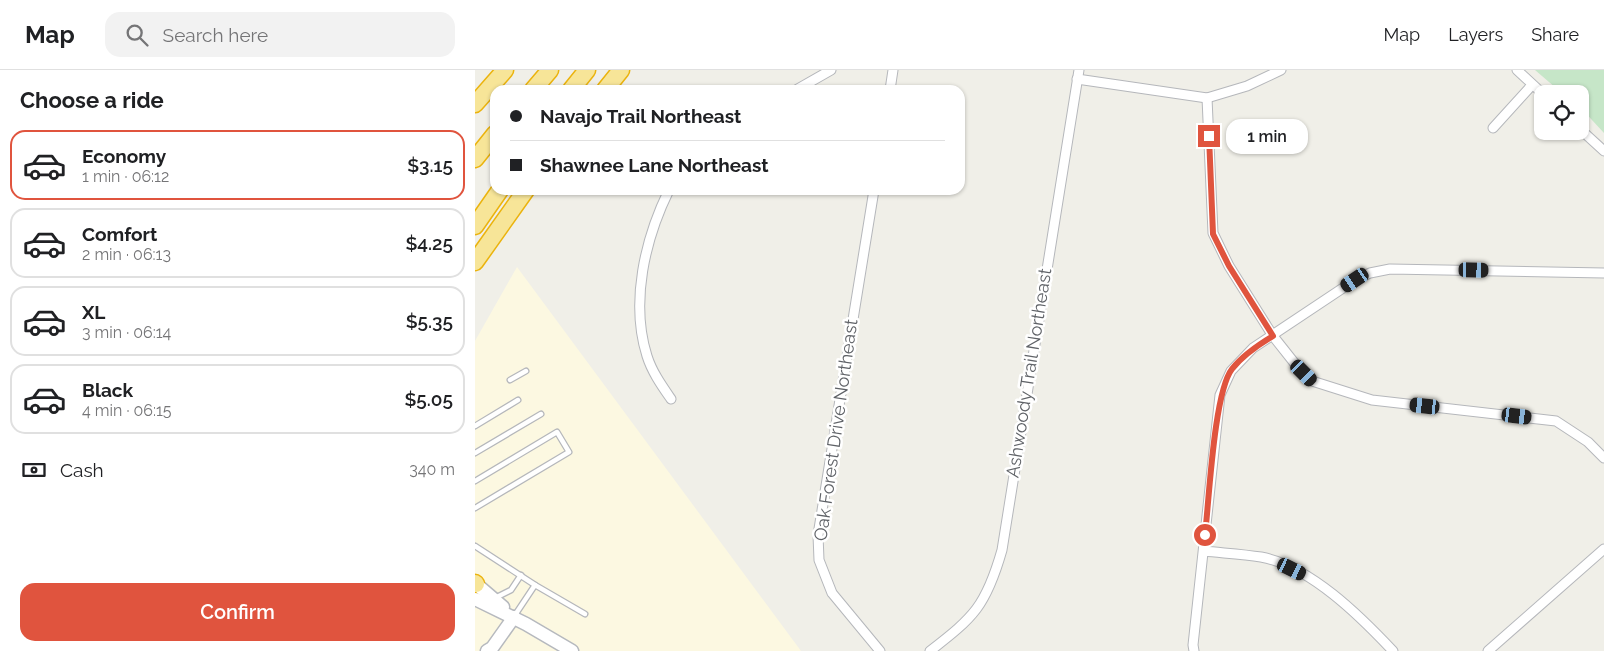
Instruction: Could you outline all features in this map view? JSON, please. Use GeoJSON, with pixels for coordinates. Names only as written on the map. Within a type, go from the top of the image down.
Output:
{"type":"FeatureCollection","features":[{"type":"Feature","properties":{"kind":"highway"},"geometry":{"type":"LineString","coordinates":[[492,85],[505,70]]}},
{"type":"Feature","properties":{"kind":"highway"},"geometry":{"type":"LineString","coordinates":[[537,85],[550,70]]}},
{"type":"Feature","properties":{"kind":"highway"},"geometry":{"type":"LineString","coordinates":[[575,85],[587,70]]}},
{"type":"Feature","properties":{"kind":"highway"},"geometry":{"type":"LineString","coordinates":[[609,85],[621,70]]}},
{"type":"Feature","properties":{"kind":"highway"},"geometry":{"type":"LineString","coordinates":[[475,104],[490,87]]}},
{"type":"Feature","properties":{"kind":"highway"},"geometry":{"type":"LineString","coordinates":[[475,139],[490,132]]}},
{"type":"Feature","properties":{"kind":"highway"},"geometry":{"type":"LineString","coordinates":[[475,159],[490,140]]}},
{"type":"Feature","properties":{"kind":"highway"},"geometry":{"type":"LineString","coordinates":[[475,210],[490,191]]}},
{"type":"Feature","properties":{"kind":"highway"},"geometry":{"type":"LineString","coordinates":[[475,226],[497,195]]}},
{"type":"Feature","properties":{"kind":"highway"},"geometry":{"type":"LineString","coordinates":[[475,262],[522,195]]}},
{"type":"Feature","properties":{"kind":"main road"},"geometry":{"type":"LineString","coordinates":[[475,587],[514,617]]}},
{"type":"Feature","properties":{"kind":"main road"},"geometry":{"type":"LineString","coordinates":[[475,587],[514,617],[572,651]]}},
{"type":"Feature","properties":{"kind":"main road"},"geometry":{"type":"LineString","coordinates":[[487,651],[492,648],[514,617]]}},
{"type":"Feature","properties":{"kind":"street"},"geometry":{"type":"LineString","coordinates":[[805,85],[831,70]]}},
{"type":"Feature","properties":{"kind":"street"},"geometry":{"type":"LineString","coordinates":[[890,85],[893,70]]}},
{"type":"Feature","properties":{"kind":"street"},"geometry":{"type":"LineString","coordinates":[[1078,75],[1207,98],[1247,86],[1281,70]]}},
{"type":"Feature","properties":{"kind":"street"},"geometry":{"type":"LineString","coordinates":[[1493,128],[1532,85],[1517,70]]}},
{"type":"Feature","properties":{"kind":"street","name":"Ashwoody Trail Northeast"},"geometry":{"type":"LineString","coordinates":[[930,651],[955,633],[977,610],[995,574],[1002,550],[1078,75]]}},
{"type":"Feature","properties":{"kind":"street"},"geometry":{"type":"LineString","coordinates":[[1207,98],[1213,234],[1229,266],[1273,336],[1311,381],[1372,400],[1555,421],[1582,438],[1604,458]]}},
{"type":"Feature","properties":{"kind":"street"},"geometry":{"type":"LineString","coordinates":[[1589,137],[1604,151]]}},
{"type":"Feature","properties":{"kind":"street"},"geometry":{"type":"LineString","coordinates":[[666,195],[656,216],[647,246],[640,328],[648,358],[671,399]]}},
{"type":"Feature","properties":{"kind":"street","name":"Oak Forest Drive Northeast"},"geometry":{"type":"LineString","coordinates":[[873,195],[818,535],[819,560],[832,593],[880,651]]}},
{"type":"Feature","properties":{"kind":"street"},"geometry":{"type":"LineString","coordinates":[[1194,651],[1193,646],[1220,395],[1231,371],[1253,348],[1355,280],[1370,273],[1390,270],[1604,273]]}},
{"type":"Feature","properties":{"kind":"street"},"geometry":{"type":"LineString","coordinates":[[1488,651],[1604,549]]}},
{"type":"Feature","properties":{"kind":"street"},"geometry":{"type":"LineString","coordinates":[[1203,552],[1261,558],[1281,564],[1304,575],[1348,608],[1393,651]]}},
{"type":"Feature","properties":{"kind":"lane"},"geometry":{"type":"LineString","coordinates":[[511,380],[526,372]]}},
{"type":"Feature","properties":{"kind":"lane"},"geometry":{"type":"LineString","coordinates":[[475,426],[518,400]]}},
{"type":"Feature","properties":{"kind":"lane"},"geometry":{"type":"LineString","coordinates":[[475,453],[541,414]]}},
{"type":"Feature","properties":{"kind":"lane"},"geometry":{"type":"LineString","coordinates":[[475,481],[557,432],[569,452],[475,508]]}},
{"type":"Feature","properties":{"kind":"lane"},"geometry":{"type":"LineString","coordinates":[[475,546],[535,586],[585,614]]}},
{"type":"Feature","properties":{"kind":"lane"},"geometry":{"type":"LineString","coordinates":[[493,599],[511,590],[521,575]]}},
{"type":"Feature","properties":{"kind":"lane"},"geometry":{"type":"LineString","coordinates":[[514,617],[535,586]]}},
{"type":"Feature","properties":{"kind":"shaded area"},"geometry":{"type":"Polygon","coordinates":[[[517,267],[801,651],[475,651],[475,341],[517,267]]]}},
{"type":"Feature","properties":{"kind":"green space"},"geometry":{"type":"Polygon","coordinates":[[[1535,70],[1604,70],[1604,133],[1589,117],[1589,85],[1552,85],[1535,70]]]}},
{"type":"Feature","properties":{"kind":"route"},"geometry":{"type":"LineString","coordinates":[[1205,535],[1220,395],[1231,371],[1253,348],[1273,336],[1229,266],[1213,234],[1209,136]]}}]}
